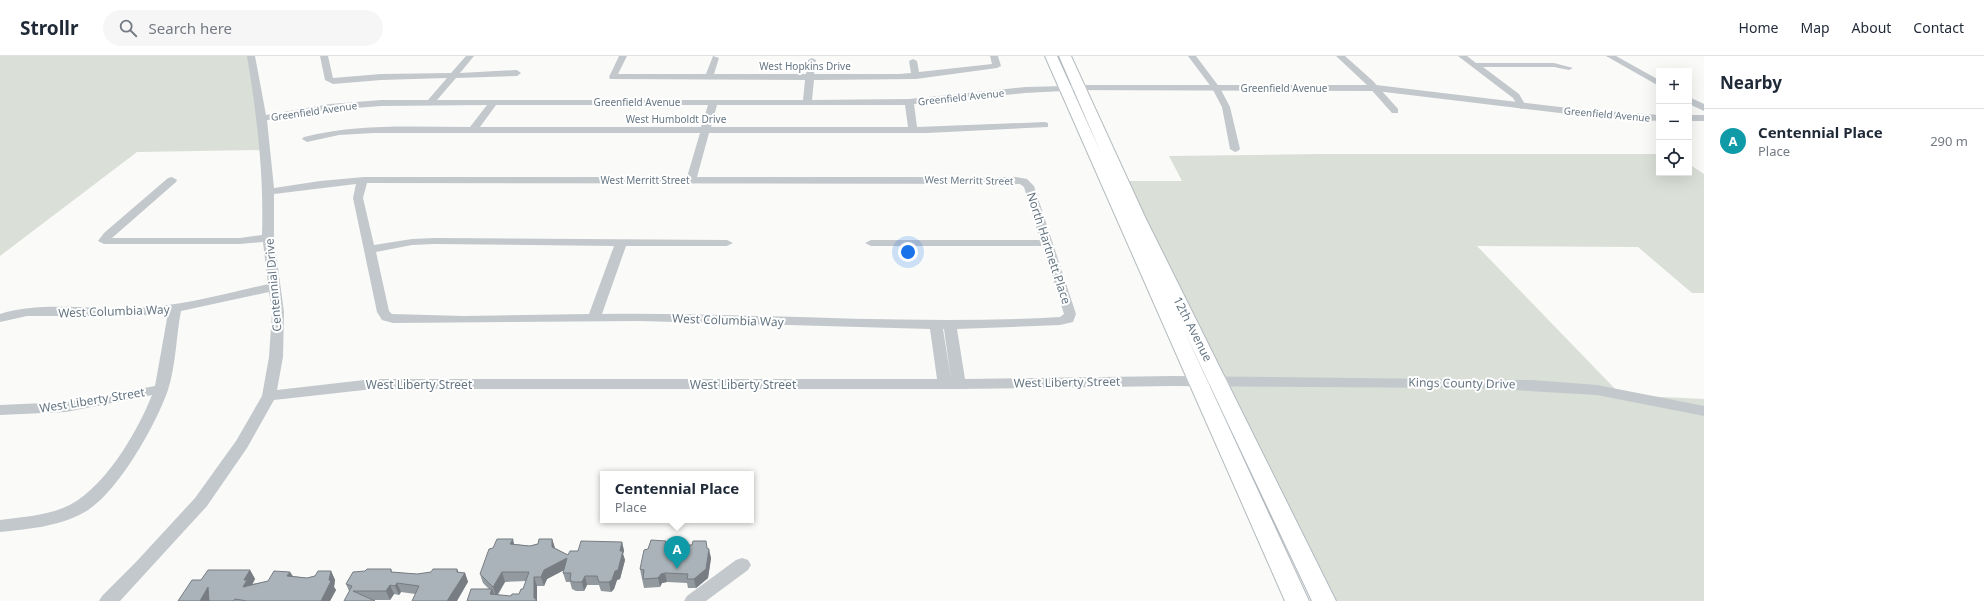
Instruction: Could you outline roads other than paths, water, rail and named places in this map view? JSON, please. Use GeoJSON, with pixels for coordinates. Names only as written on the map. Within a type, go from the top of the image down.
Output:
{"type":"FeatureCollection","features":[{"type":"Feature","properties":{"kind":"main road","name":"12th Avenue"},"geometry":{"type":"LineString","coordinates":[[1051,56],[1072,88],[1137,217],[1208,381],[1297,601]]}},
{"type":"Feature","properties":{"kind":"main road","name":"12th Avenue"},"geometry":{"type":"LineString","coordinates":[[1065,56],[1072,88]]}},
{"type":"Feature","properties":{"kind":"main road","name":"12th Avenue"},"geometry":{"type":"LineString","coordinates":[[1208,381],[1324,601]]}},
{"type":"Feature","properties":{"kind":"street","name":"Centennial Drive"},"geometry":{"type":"LineString","coordinates":[[108,601],[142,567],[201,502],[242,444],[269,396],[278,341],[278,312],[273,287],[268,238],[269,192],[262,118],[251,56]]}},
{"type":"Feature","properties":{"kind":"street"},"geometry":{"type":"LineString","coordinates":[[324,56],[329,80],[333,81],[381,77],[517,73]]}},
{"type":"Feature","properties":{"kind":"street"},"geometry":{"type":"LineString","coordinates":[[431,102],[470,56]]}},
{"type":"Feature","properties":{"kind":"street","name":"West Hopkins Drive"},"geometry":{"type":"LineString","coordinates":[[623,56],[613,77],[916,76],[997,66],[994,56]]}},
{"type":"Feature","properties":{"kind":"street"},"geometry":{"type":"LineString","coordinates":[[1192,56],[1216,88],[1226,108],[1235,149]]}},
{"type":"Feature","properties":{"kind":"street"},"geometry":{"type":"LineString","coordinates":[[1340,56],[1395,111]]}},
{"type":"Feature","properties":{"kind":"street"},"geometry":{"type":"LineString","coordinates":[[1462,56],[1516,96],[1522,106]]}},
{"type":"Feature","properties":{"kind":"street"},"geometry":{"type":"LineString","coordinates":[[1610,56],[1656,81]]}},
{"type":"Feature","properties":{"kind":"street"},"geometry":{"type":"LineString","coordinates":[[709,77],[715,58]]}},
{"type":"Feature","properties":{"kind":"street"},"geometry":{"type":"LineString","coordinates":[[807,102],[812,60]]}},
{"type":"Feature","properties":{"kind":"street"},"geometry":{"type":"LineString","coordinates":[[913,60],[916,76]]}},
{"type":"Feature","properties":{"kind":"street"},"geometry":{"type":"LineString","coordinates":[[1475,65],[1548,65],[1569,68]]}},
{"type":"Feature","properties":{"kind":"street","name":"Greenfield Avenue"},"geometry":{"type":"LineString","coordinates":[[262,118],[352,104],[431,102],[909,102],[964,98],[1024,89],[1072,88],[1373,88],[1437,94],[1522,106],[1619,116],[1656,118]]}},
{"type":"Feature","properties":{"kind":"street"},"geometry":{"type":"LineString","coordinates":[[474,130],[494,102]]}},
{"type":"Feature","properties":{"kind":"street"},"geometry":{"type":"LineString","coordinates":[[692,180],[713,102]]}},
{"type":"Feature","properties":{"kind":"street"},"geometry":{"type":"LineString","coordinates":[[909,102],[913,130]]}},
{"type":"Feature","properties":{"kind":"street"},"geometry":{"type":"LineString","coordinates":[[1692,102],[1704,108]]}},
{"type":"Feature","properties":{"kind":"street"},"geometry":{"type":"LineString","coordinates":[[1692,118],[1704,118]]}},
{"type":"Feature","properties":{"kind":"street","name":"West Humboldt Drive"},"geometry":{"type":"LineString","coordinates":[[307,139],[355,130],[972,130],[1004,126],[1045,125]]}},
{"type":"Feature","properties":{"kind":"street","name":"West Merritt Street"},"geometry":{"type":"LineString","coordinates":[[269,192],[320,184],[364,180],[1010,179],[1023,181]]}},
{"type":"Feature","properties":{"kind":"street"},"geometry":{"type":"LineString","coordinates":[[172,180],[108,235],[104,241],[240,241],[268,238]]}},
{"type":"Feature","properties":{"kind":"street"},"geometry":{"type":"LineString","coordinates":[[364,180],[360,186],[358,198],[368,250],[412,242],[435,241],[727,243]]}},
{"type":"Feature","properties":{"kind":"street","name":"North Hartnett Place"},"geometry":{"type":"LineString","coordinates":[[1023,181],[1029,186],[1069,309],[1068,319]]}},
{"type":"Feature","properties":{"kind":"street"},"geometry":{"type":"LineString","coordinates":[[594,318],[621,243]]}},
{"type":"Feature","properties":{"kind":"street"},"geometry":{"type":"LineString","coordinates":[[871,243],[1047,243]]}},
{"type":"Feature","properties":{"kind":"street","name":"West Columbia Way"},"geometry":{"type":"LineString","coordinates":[[368,250],[383,312],[387,317],[404,319],[673,318],[849,324],[936,325],[1048,322],[1068,319]]}},
{"type":"Feature","properties":{"kind":"street","name":"West Columbia Way"},"geometry":{"type":"LineString","coordinates":[[1,317],[28,312],[122,312],[175,309],[273,287]]}},
{"type":"Feature","properties":{"kind":"street"},"geometry":{"type":"LineString","coordinates":[[0,526],[53,518],[80,508],[101,489],[118,467],[150,416],[161,389],[175,309]]}},
{"type":"Feature","properties":{"kind":"street"},"geometry":{"type":"LineString","coordinates":[[936,325],[945,384]]}},
{"type":"Feature","properties":{"kind":"street"},"geometry":{"type":"LineString","coordinates":[[950,325],[959,384]]}},
{"type":"Feature","properties":{"kind":"street","name":"West Liberty Street"},"geometry":{"type":"LineString","coordinates":[[269,396],[373,384],[959,384],[1208,381]]}},
{"type":"Feature","properties":{"kind":"street","name":"Kings County Drive"},"geometry":{"type":"LineString","coordinates":[[1208,381],[1532,385],[1597,390],[1704,411]]}},
{"type":"Feature","properties":{"kind":"street","name":"West Liberty Street"},"geometry":{"type":"LineString","coordinates":[[0,410],[66,407],[161,389]]}},
{"type":"Feature","properties":{"kind":"street"},"geometry":{"type":"LineString","coordinates":[[693,601],[742,565]]}},
{"type":"Feature","properties":{"kind":"place","name":"Centennial Place"},"geometry":{"type":"Point","coordinates":[677,569]}}]}
